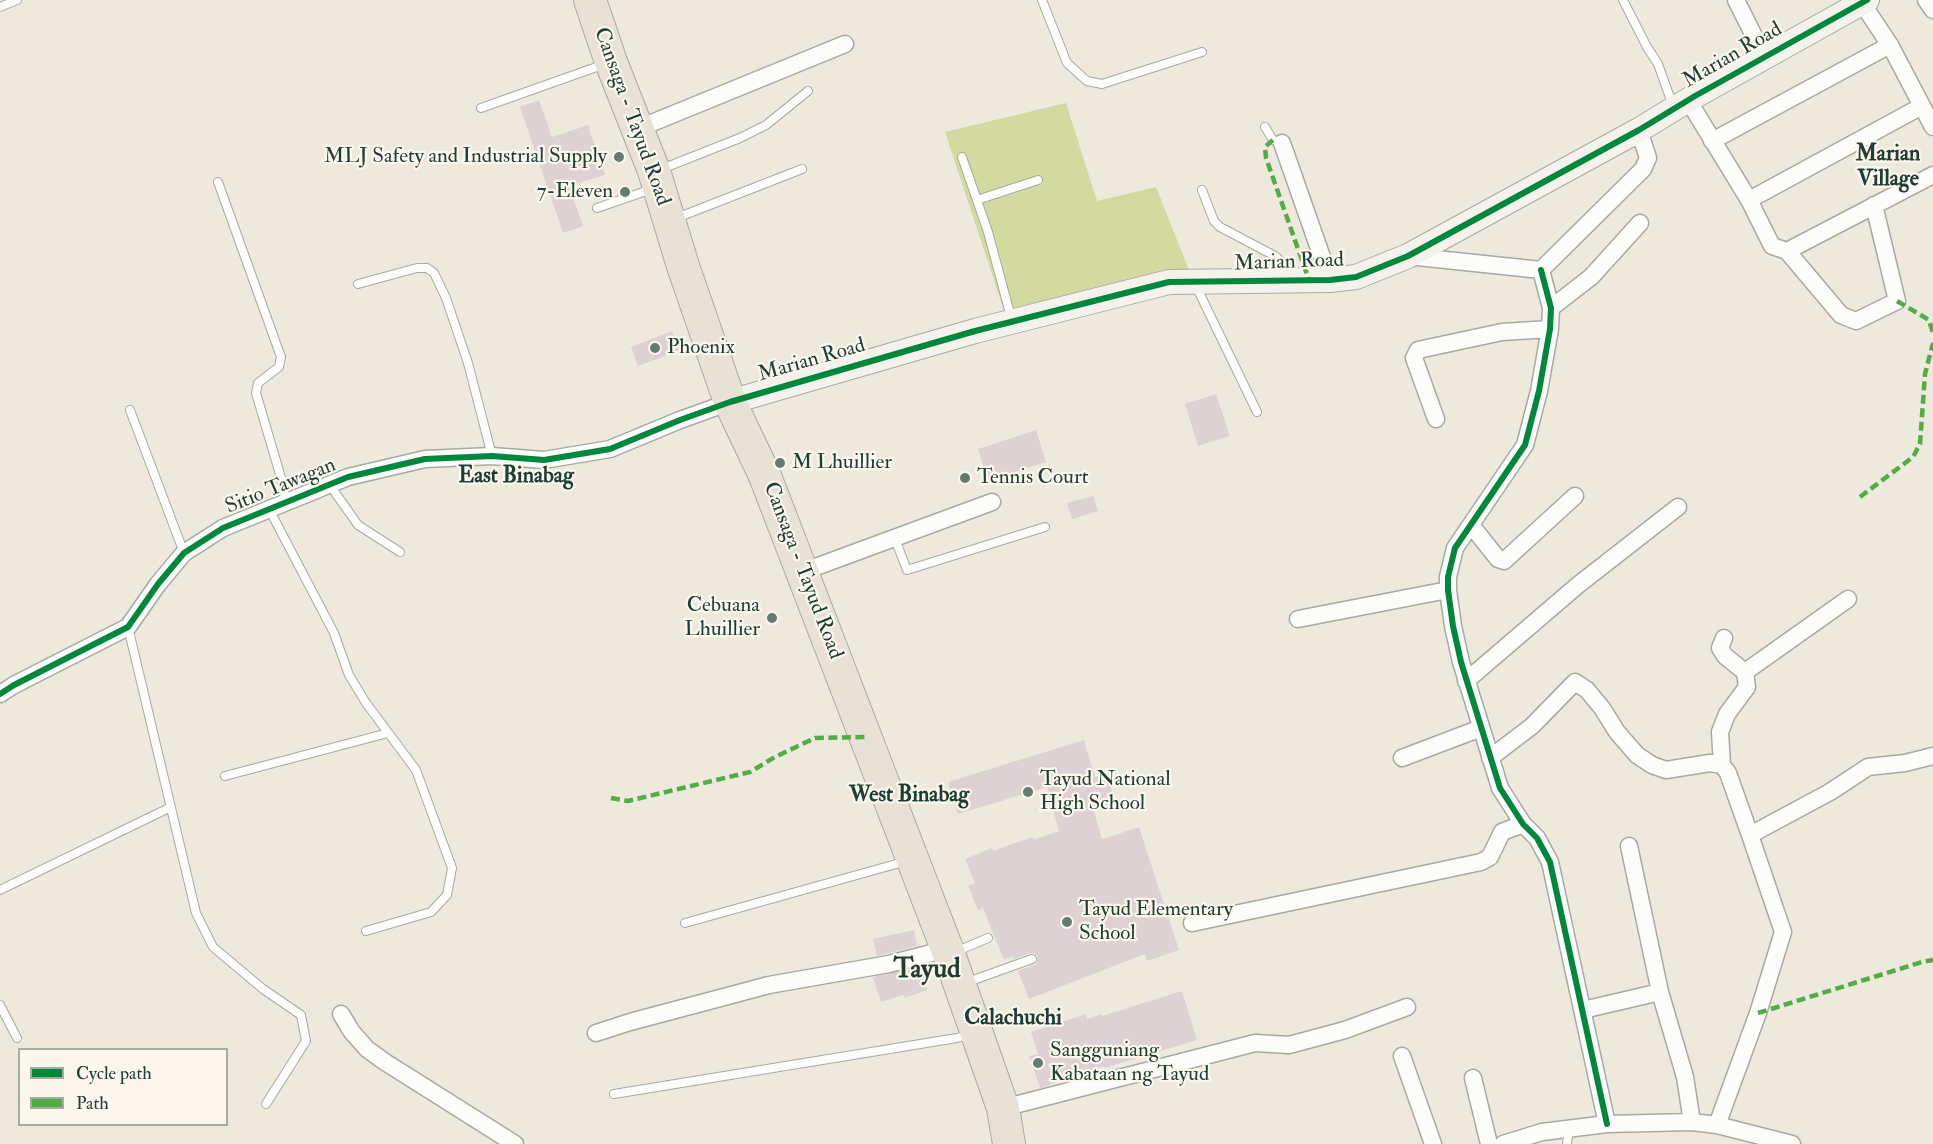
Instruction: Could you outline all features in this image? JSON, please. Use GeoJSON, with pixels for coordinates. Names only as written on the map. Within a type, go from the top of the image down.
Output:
{"type":"FeatureCollection","features":[{"type":"Feature","properties":{"kind":"highway","name":"Cansaga - Tayud Road"},"geometry":{"type":"LineString","coordinates":[[590,0],[656,179],[668,221],[730,402],[765,476],[948,952],[1003,1108],[1009,1144]]}},
{"type":"Feature","properties":{"kind":"street"},"geometry":{"type":"LineString","coordinates":[[1736,0],[1764,56]]}},
{"type":"Feature","properties":{"kind":"street"},"geometry":{"type":"LineString","coordinates":[[1926,0],[1933,10]]}},
{"type":"Feature","properties":{"kind":"street","name":"Marian Road"},"geometry":{"type":"LineString","coordinates":[[730,402],[1012,321],[1169,282],[1330,280],[1356,277],[1408,256],[1639,130],[1764,56],[1864,2]]}},
{"type":"Feature","properties":{"kind":"street"},"geometry":{"type":"LineString","coordinates":[[1864,2],[1890,45],[1933,127]]}},
{"type":"Feature","properties":{"kind":"street"},"geometry":{"type":"LineString","coordinates":[[637,129],[845,44]]}},
{"type":"Feature","properties":{"kind":"street"},"geometry":{"type":"LineString","coordinates":[[1712,141],[1890,45]]}},
{"type":"Feature","properties":{"kind":"street"},"geometry":{"type":"LineString","coordinates":[[1681,104],[1712,141],[1749,200],[1772,246],[1787,252],[1841,315],[1856,321],[1897,301],[1874,205]]}},
{"type":"Feature","properties":{"kind":"street"},"geometry":{"type":"LineString","coordinates":[[1749,200],[1922,106]]}},
{"type":"Feature","properties":{"kind":"street"},"geometry":{"type":"LineString","coordinates":[[1541,270],[1643,169],[1647,158],[1639,130]]}},
{"type":"Feature","properties":{"kind":"street"},"geometry":{"type":"LineString","coordinates":[[1282,143],[1330,280]]}},
{"type":"Feature","properties":{"kind":"street"},"geometry":{"type":"LineString","coordinates":[[1787,252],[1933,175]]}},
{"type":"Feature","properties":{"kind":"street"},"geometry":{"type":"LineString","coordinates":[[1551,308],[1591,277],[1640,223]]}},
{"type":"Feature","properties":{"kind":"street"},"geometry":{"type":"LineString","coordinates":[[1408,256],[1541,270]]}},
{"type":"Feature","properties":{"kind":"street"},"geometry":{"type":"LineString","coordinates":[[1541,270],[1551,308],[1550,329],[1539,391],[1525,445],[1455,548],[1448,577],[1448,590],[1452,626],[1466,681],[1500,788],[1522,824],[1537,838],[1550,862],[1607,1124]]}},
{"type":"Feature","properties":{"kind":"street"},"geometry":{"type":"LineString","coordinates":[[1436,419],[1414,358],[1418,350],[1502,332],[1550,329]]}},
{"type":"Feature","properties":{"kind":"street","name":"Sitio Tawagan"},"geometry":{"type":"LineString","coordinates":[[0,694],[128,627],[158,584],[184,554],[223,528],[329,484],[348,477],[425,459],[492,456],[544,460],[610,449],[730,402]]}},
{"type":"Feature","properties":{"kind":"street"},"geometry":{"type":"LineString","coordinates":[[1471,525],[1498,559],[1504,561],[1575,496]]}},
{"type":"Feature","properties":{"kind":"street"},"geometry":{"type":"LineString","coordinates":[[802,572],[992,502]]}},
{"type":"Feature","properties":{"kind":"street"},"geometry":{"type":"LineString","coordinates":[[1466,681],[1578,585],[1678,507]]}},
{"type":"Feature","properties":{"kind":"street"},"geometry":{"type":"LineString","coordinates":[[1298,619],[1448,590]]}},
{"type":"Feature","properties":{"kind":"street"},"geometry":{"type":"LineString","coordinates":[[1744,672],[1848,599]]}},
{"type":"Feature","properties":{"kind":"street"},"geometry":{"type":"LineString","coordinates":[[1717,1125],[1758,1013],[1783,932],[1728,773],[1722,765],[1720,732],[1726,714],[1747,687],[1744,672],[1725,656],[1720,648],[1724,638]]}},
{"type":"Feature","properties":{"kind":"street"},"geometry":{"type":"LineString","coordinates":[[1491,758],[1532,726],[1575,682],[1587,690],[1617,732],[1637,754],[1652,765],[1666,770],[1710,763],[1722,765]]}},
{"type":"Feature","properties":{"kind":"street"},"geometry":{"type":"LineString","coordinates":[[1402,758],[1481,728]]}},
{"type":"Feature","properties":{"kind":"street"},"geometry":{"type":"LineString","coordinates":[[1750,835],[1830,792],[1868,766],[1905,764],[1933,756]]}},
{"type":"Feature","properties":{"kind":"street"},"geometry":{"type":"LineString","coordinates":[[1192,923],[1481,862],[1490,856],[1502,832],[1522,824]]}},
{"type":"Feature","properties":{"kind":"street"},"geometry":{"type":"LineString","coordinates":[[1629,846],[1660,992],[1684,1077],[1692,1122]]}},
{"type":"Feature","properties":{"kind":"street"},"geometry":{"type":"LineString","coordinates":[[596,1033],[769,985],[948,952]]}},
{"type":"Feature","properties":{"kind":"street"},"geometry":{"type":"LineString","coordinates":[[1583,1010],[1660,992]]}},
{"type":"Feature","properties":{"kind":"street"},"geometry":{"type":"LineString","coordinates":[[1003,1108],[1255,1044],[1289,1046],[1345,1030],[1407,1007]]}},
{"type":"Feature","properties":{"kind":"street"},"geometry":{"type":"LineString","coordinates":[[341,1014],[352,1032],[367,1049],[515,1144]]}},
{"type":"Feature","properties":{"kind":"street"},"geometry":{"type":"LineString","coordinates":[[1402,1056],[1433,1144]]}},
{"type":"Feature","properties":{"kind":"street"},"geometry":{"type":"LineString","coordinates":[[1473,1078],[1489,1144]]}},
{"type":"Feature","properties":{"kind":"street"},"geometry":{"type":"LineString","coordinates":[[1503,1144],[1542,1132],[1568,1136],[1607,1124],[1692,1122],[1717,1125],[1732,1137],[1792,1144]]}},
{"type":"Feature","properties":{"kind":"lane"},"geometry":{"type":"LineString","coordinates":[[0,8],[17,0]]}},
{"type":"Feature","properties":{"kind":"lane"},"geometry":{"type":"LineString","coordinates":[[1042,0],[1067,63],[1087,81],[1102,84],[1202,52]]}},
{"type":"Feature","properties":{"kind":"lane"},"geometry":{"type":"LineString","coordinates":[[1623,0],[1647,47],[1681,104]]}},
{"type":"Feature","properties":{"kind":"lane"},"geometry":{"type":"LineString","coordinates":[[481,108],[611,62]]}},
{"type":"Feature","properties":{"kind":"lane"},"geometry":{"type":"LineString","coordinates":[[597,208],[766,124],[808,91]]}},
{"type":"Feature","properties":{"kind":"lane"},"geometry":{"type":"LineString","coordinates":[[1265,127],[1273,140],[1282,143]]}},
{"type":"Feature","properties":{"kind":"lane"},"geometry":{"type":"LineString","coordinates":[[962,157],[988,232],[1012,321]]}},
{"type":"Feature","properties":{"kind":"lane"},"geometry":{"type":"LineString","coordinates":[[668,221],[802,169]]}},
{"type":"Feature","properties":{"kind":"lane"},"geometry":{"type":"LineString","coordinates":[[977,200],[1038,180]]}},
{"type":"Feature","properties":{"kind":"lane"},"geometry":{"type":"LineString","coordinates":[[218,182],[281,357],[279,367],[258,383],[256,393],[284,488],[277,506],[334,633],[350,675],[366,703],[416,770],[453,868],[447,895],[431,912],[366,931]]}},
{"type":"Feature","properties":{"kind":"lane"},"geometry":{"type":"LineString","coordinates":[[1202,190],[1214,221],[1220,227],[1275,255],[1286,266],[1288,280]]}},
{"type":"Feature","properties":{"kind":"lane"},"geometry":{"type":"LineString","coordinates":[[358,284],[417,268],[426,268],[434,273],[446,298],[468,363],[492,456]]}},
{"type":"Feature","properties":{"kind":"lane"},"geometry":{"type":"LineString","coordinates":[[1194,282],[1257,412]]}},
{"type":"Feature","properties":{"kind":"lane"},"geometry":{"type":"LineString","coordinates":[[130,410],[184,554]]}},
{"type":"Feature","properties":{"kind":"lane"},"geometry":{"type":"LineString","coordinates":[[329,484],[358,525],[400,552]]}},
{"type":"Feature","properties":{"kind":"lane"},"geometry":{"type":"LineString","coordinates":[[895,539],[907,570],[1046,527]]}},
{"type":"Feature","properties":{"kind":"lane"},"geometry":{"type":"LineString","coordinates":[[128,627],[196,914],[213,947],[262,989],[301,1015],[306,1041],[266,1104]]}},
{"type":"Feature","properties":{"kind":"lane"},"geometry":{"type":"LineString","coordinates":[[225,776],[388,733]]}},
{"type":"Feature","properties":{"kind":"lane"},"geometry":{"type":"LineString","coordinates":[[0,890],[171,807]]}},
{"type":"Feature","properties":{"kind":"lane"},"geometry":{"type":"LineString","coordinates":[[685,923],[913,860]]}},
{"type":"Feature","properties":{"kind":"lane"},"geometry":{"type":"LineString","coordinates":[[948,952],[988,938]]}},
{"type":"Feature","properties":{"kind":"lane"},"geometry":{"type":"LineString","coordinates":[[960,985],[1032,959]]}},
{"type":"Feature","properties":{"kind":"lane"},"geometry":{"type":"LineString","coordinates":[[0,1005],[17,1038]]}},
{"type":"Feature","properties":{"kind":"lane"},"geometry":{"type":"LineString","coordinates":[[614,1094],[977,1033]]}},
{"type":"Feature","properties":{"kind":"green space"},"geometry":{"type":"Polygon","coordinates":[[[1066,103],[1097,201],[1156,187],[1189,270],[1006,317],[945,132],[1066,103]]]}},
{"type":"Feature","properties":{"kind":"building"},"geometry":{"type":"Polygon","coordinates":[[[539,100],[552,137],[588,125],[605,175],[569,186],[583,226],[563,233],[520,107],[539,100]]]}},
{"type":"Feature","properties":{"kind":"building","name":"Phoenix"},"geometry":{"type":"Polygon","coordinates":[[[672,331],[680,350],[638,366],[631,347],[672,331]]]}},
{"type":"Feature","properties":{"kind":"building"},"geometry":{"type":"Polygon","coordinates":[[[1216,394],[1230,436],[1198,446],[1185,404],[1216,394]]]}},
{"type":"Feature","properties":{"kind":"building"},"geometry":{"type":"Polygon","coordinates":[[[1036,430],[1046,462],[988,481],[978,449],[1036,430]]]}},
{"type":"Feature","properties":{"kind":"building"},"geometry":{"type":"Polygon","coordinates":[[[1093,496],[1098,511],[1072,519],[1067,503],[1093,496]]]}},
{"type":"Feature","properties":{"kind":"building","name":"Tayud Elementary School"},"geometry":{"type":"Polygon","coordinates":[[[1084,740],[1095,777],[1107,774],[1115,802],[1093,808],[1102,839],[1139,827],[1179,950],[1147,961],[1145,954],[1029,999],[1018,971],[1036,964],[1038,956],[1030,953],[1004,960],[983,908],[978,910],[968,886],[975,883],[965,859],[992,848],[993,851],[1032,837],[1034,840],[1059,831],[1047,787],[958,814],[948,782],[1084,740]]]}},
{"type":"Feature","properties":{"kind":"building"},"geometry":{"type":"Polygon","coordinates":[[[914,930],[917,946],[877,956],[873,939],[914,930]]]}},
{"type":"Feature","properties":{"kind":"building"},"geometry":{"type":"Polygon","coordinates":[[[922,966],[927,990],[905,998],[903,995],[881,1002],[873,977],[922,966]]]}},
{"type":"Feature","properties":{"kind":"building"},"geometry":{"type":"Polygon","coordinates":[[[1182,991],[1197,1040],[1104,1068],[1103,1066],[1040,1088],[1029,1056],[1038,1054],[1031,1032],[1086,1014],[1087,1019],[1102,1014],[1102,1016],[1182,991]]]}},
{"type":"Feature","properties":{"kind":"marked path"},"geometry":{"type":"LineString","coordinates":[[1273,140],[1265,147],[1266,158],[1309,280]]}},
{"type":"Feature","properties":{"kind":"marked path"},"geometry":{"type":"LineString","coordinates":[[1897,301],[1929,320],[1933,333]]}},
{"type":"Feature","properties":{"kind":"marked path"},"geometry":{"type":"LineString","coordinates":[[1860,497],[1913,457],[1920,444],[1925,374],[1933,343]]}},
{"type":"Feature","properties":{"kind":"marked path"},"geometry":{"type":"LineString","coordinates":[[611,798],[628,801],[750,772],[815,738],[866,737]]}},
{"type":"Feature","properties":{"kind":"marked path"},"geometry":{"type":"LineString","coordinates":[[1758,1013],[1933,960]]}},
{"type":"Feature","properties":{"kind":"cycle path"},"geometry":{"type":"LineString","coordinates":[[0,694],[128,627],[158,584],[184,553],[223,528],[348,477],[425,459],[492,456],[544,460],[610,449],[730,402],[975,331],[1169,282],[1330,280],[1356,277],[1408,256],[1639,130],[1867,0]]}},
{"type":"Feature","properties":{"kind":"cycle path"},"geometry":{"type":"LineString","coordinates":[[1541,270],[1551,308],[1550,329],[1539,391],[1525,445],[1455,548],[1448,577],[1448,590],[1461,662],[1500,788],[1523,824],[1537,838],[1550,862],[1607,1124]]}},
{"type":"Feature","properties":{"kind":"place","name":"MLJ Safety and Industrial Supply"},"geometry":{"type":"Point","coordinates":[619,157]}},
{"type":"Feature","properties":{"kind":"place","name":"7-Eleven"},"geometry":{"type":"Point","coordinates":[625,192]}},
{"type":"Feature","properties":{"kind":"place","name":"Phoenix"},"geometry":{"type":"Point","coordinates":[655,348]}},
{"type":"Feature","properties":{"kind":"place","name":"M Lhuillier"},"geometry":{"type":"Point","coordinates":[780,463]}},
{"type":"Feature","properties":{"kind":"place","name":"Tennis Court"},"geometry":{"type":"Point","coordinates":[965,478]}},
{"type":"Feature","properties":{"kind":"place","name":"Cebuana Lhuillier"},"geometry":{"type":"Point","coordinates":[772,618]}},
{"type":"Feature","properties":{"kind":"place","name":"Tayud National High School"},"geometry":{"type":"Point","coordinates":[1028,792]}},
{"type":"Feature","properties":{"kind":"place","name":"Tayud Elementary School"},"geometry":{"type":"Point","coordinates":[1067,922]}},
{"type":"Feature","properties":{"kind":"place","name":"Sangguniang Kabataan ng Tayud"},"geometry":{"type":"Point","coordinates":[1038,1063]}},
{"type":"Feature","properties":{"kind":"district","name":"Marian Village"},"geometry":{"type":"Point","coordinates":[1888,168]}},
{"type":"Feature","properties":{"kind":"district","name":"East Binabag"},"geometry":{"type":"Point","coordinates":[516,477]}},
{"type":"Feature","properties":{"kind":"district","name":"West Binabag"},"geometry":{"type":"Point","coordinates":[909,796]}},
{"type":"Feature","properties":{"kind":"district","name":"Tayud"},"geometry":{"type":"Point","coordinates":[927,971]}},
{"type":"Feature","properties":{"kind":"district","name":"Calachuchi"},"geometry":{"type":"Point","coordinates":[1013,1019]}}]}
